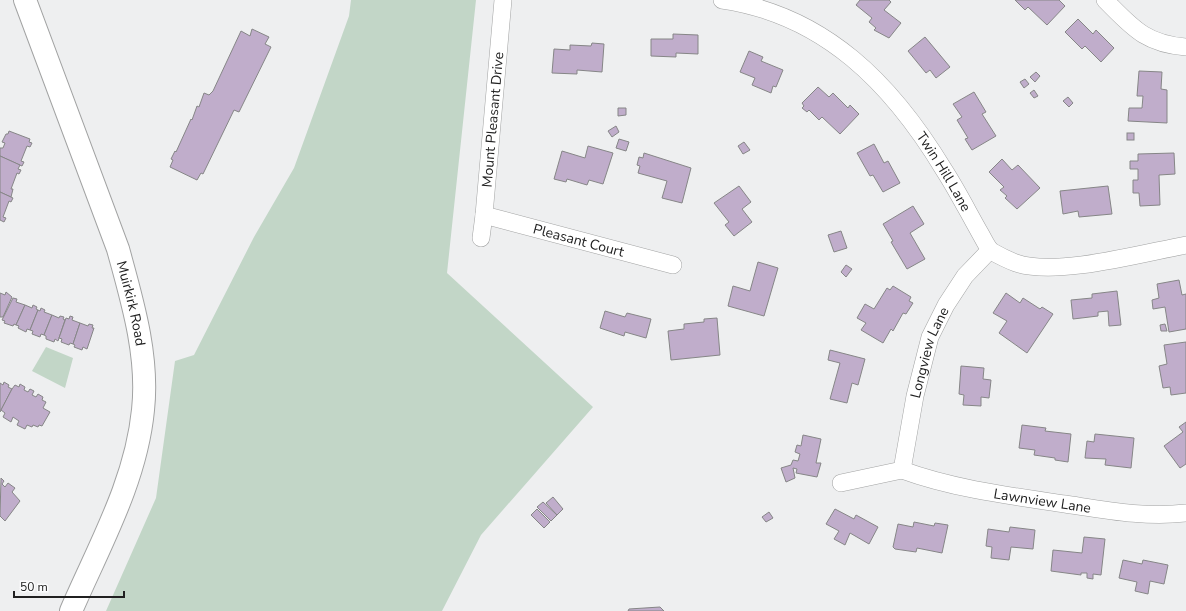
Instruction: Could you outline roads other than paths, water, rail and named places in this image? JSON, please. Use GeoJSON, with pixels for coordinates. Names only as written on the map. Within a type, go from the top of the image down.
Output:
{"type":"FeatureCollection","features":[{"type":"Feature","properties":{"kind":"main road","name":"Muirkirk Road"},"geometry":{"type":"LineString","coordinates":[[25,0],[118,249],[128,284],[142,349],[143,409],[136,454],[123,494],[71,611]]}},
{"type":"Feature","properties":{"kind":"street","name":"Mount Pleasant Drive"},"geometry":{"type":"LineString","coordinates":[[480,238],[484,215],[503,0]]}},
{"type":"Feature","properties":{"kind":"street","name":"Twin Hill Lane"},"geometry":{"type":"LineString","coordinates":[[722,0],[768,10],[812,30],[856,61],[874,77],[913,122],[944,170],[990,250]]}},
{"type":"Feature","properties":{"kind":"street"},"geometry":{"type":"LineString","coordinates":[[1105,0],[1132,27],[1149,39],[1168,46],[1186,47]]}},
{"type":"Feature","properties":{"kind":"street","name":"Pleasant Court"},"geometry":{"type":"LineString","coordinates":[[484,215],[673,265]]}},
{"type":"Feature","properties":{"kind":"street"},"geometry":{"type":"LineString","coordinates":[[990,250],[1016,263],[1034,267],[1057,267],[1124,257],[1186,245]]}},
{"type":"Feature","properties":{"kind":"street","name":"Longview Lane"},"geometry":{"type":"LineString","coordinates":[[902,470],[914,396],[930,337],[946,305],[965,276],[990,250]]}},
{"type":"Feature","properties":{"kind":"street"},"geometry":{"type":"LineString","coordinates":[[841,484],[902,470]]}},
{"type":"Feature","properties":{"kind":"street","name":"Lawnview Lane"},"geometry":{"type":"LineString","coordinates":[[902,470],[925,478],[1017,497],[1094,509],[1171,515],[1186,513]]}}]}
